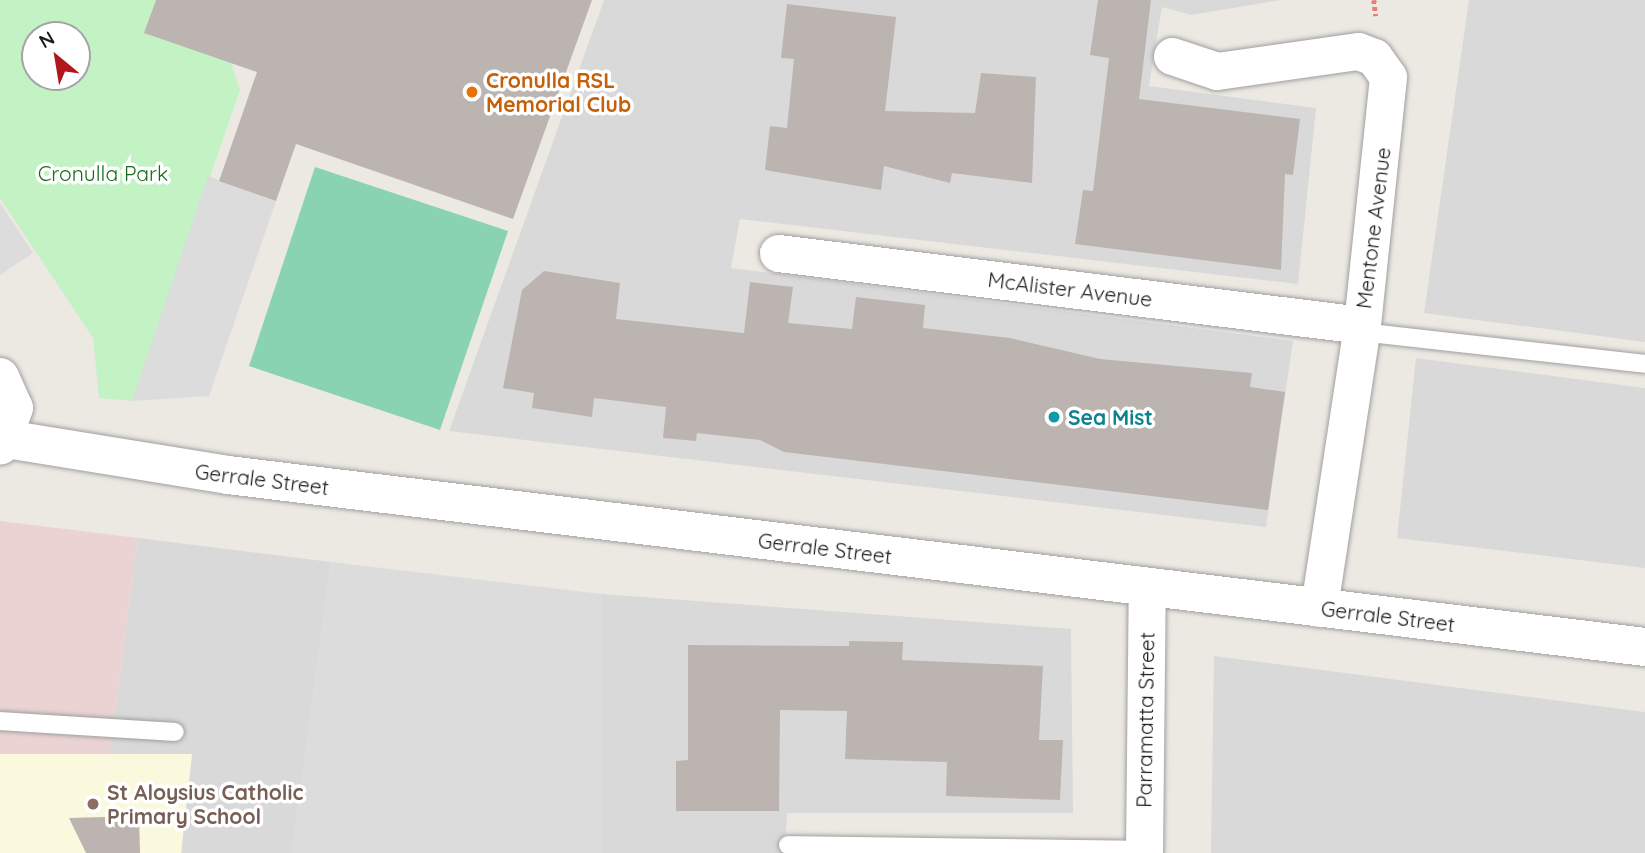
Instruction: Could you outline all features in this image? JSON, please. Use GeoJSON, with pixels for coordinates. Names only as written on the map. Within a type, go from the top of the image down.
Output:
{"type":"FeatureCollection","features":[{"type":"Feature","properties":{"kind":"street","name":"Mentone Avenue"},"geometry":{"type":"LineString","coordinates":[[1172,56],[1217,71],[1341,51],[1358,51],[1382,65],[1389,94],[1362,329],[1319,608]]}},
{"type":"Feature","properties":{"kind":"street","name":"McAlister Avenue"},"geometry":{"type":"LineString","coordinates":[[778,253],[1362,329]]}},
{"type":"Feature","properties":{"kind":"street"},"geometry":{"type":"LineString","coordinates":[[0,377],[14,408],[3,443]]}},
{"type":"Feature","properties":{"kind":"street","name":"Gerrale Street"},"geometry":{"type":"LineString","coordinates":[[3,443],[228,475],[1645,647]]}},
{"type":"Feature","properties":{"kind":"street","name":"Parramatta Street"},"geometry":{"type":"LineString","coordinates":[[1144,852],[1147,588]]}},
{"type":"Feature","properties":{"kind":"lane","name":"McAlister Avenue"},"geometry":{"type":"LineString","coordinates":[[1362,329],[1645,364]]}},
{"type":"Feature","properties":{"kind":"lane"},"geometry":{"type":"LineString","coordinates":[[0,721],[175,732]]}},
{"type":"Feature","properties":{"kind":"lane"},"geometry":{"type":"LineString","coordinates":[[788,845],[1144,852]]}},
{"type":"Feature","properties":{"kind":"shaded area"},"geometry":{"type":"Polygon","coordinates":[[[604,0],[1281,0],[1191,15],[1162,7],[1149,86],[1316,108],[1298,284],[740,219],[731,268],[1293,341],[1266,527],[449,431],[604,0]]]}},
{"type":"Feature","properties":{"kind":"shaded area"},"geometry":{"type":"Polygon","coordinates":[[[1469,0],[1645,0],[1645,342],[1424,313],[1469,0]]]}},
{"type":"Feature","properties":{"kind":"shaded area"},"geometry":{"type":"Polygon","coordinates":[[[208,176],[276,201],[209,396],[132,401],[208,176]]]}},
{"type":"Feature","properties":{"kind":"shaded area"},"geometry":{"type":"Polygon","coordinates":[[[0,203],[33,253],[0,275],[0,203]]]}},
{"type":"Feature","properties":{"kind":"shaded area"},"geometry":{"type":"Polygon","coordinates":[[[1416,358],[1645,388],[1645,568],[1397,538],[1416,358]]]}},
{"type":"Feature","properties":{"kind":"shaded area"},"geometry":{"type":"Polygon","coordinates":[[[0,521],[138,538],[109,754],[0,754],[0,521]]]}},
{"type":"Feature","properties":{"kind":"shaded area"},"geometry":{"type":"Polygon","coordinates":[[[138,538],[331,562],[292,853],[181,853],[192,754],[109,754],[138,538]]]}},
{"type":"Feature","properties":{"kind":"shaded area"},"geometry":{"type":"Polygon","coordinates":[[[331,562],[602,594],[602,853],[292,853],[331,562]]]}},
{"type":"Feature","properties":{"kind":"shaded area"},"geometry":{"type":"Polygon","coordinates":[[[602,594],[1071,629],[1073,813],[787,813],[785,853],[602,853],[602,594]]]}},
{"type":"Feature","properties":{"kind":"shaded area"},"geometry":{"type":"Polygon","coordinates":[[[1214,656],[1645,712],[1645,853],[1211,853],[1214,656]]]}},
{"type":"Feature","properties":{"kind":"shaded area","name":"St Aloysius Catholic Primary School"},"geometry":{"type":"Polygon","coordinates":[[[0,754],[192,754],[181,853],[0,853],[0,754]]]}},
{"type":"Feature","properties":{"kind":"green space","name":"Cronulla Park"},"geometry":{"type":"Polygon","coordinates":[[[0,0],[156,0],[145,33],[231,63],[240,90],[132,401],[99,398],[93,338],[0,198],[0,0]]]}},
{"type":"Feature","properties":{"kind":"green space"},"geometry":{"type":"Polygon","coordinates":[[[315,167],[508,231],[440,430],[249,366],[315,167]]]}},
{"type":"Feature","properties":{"kind":"building","name":"Cronulla RSL Memorial Club"},"geometry":{"type":"Polygon","coordinates":[[[156,0],[592,0],[513,219],[296,144],[276,201],[219,181],[257,72],[144,33],[156,0]]]}},
{"type":"Feature","properties":{"kind":"building"},"geometry":{"type":"Polygon","coordinates":[[[1098,0],[1151,0],[1139,99],[1300,119],[1293,175],[1285,174],[1281,270],[1075,244],[1083,190],[1093,191],[1109,58],[1090,55],[1098,0]]]}},
{"type":"Feature","properties":{"kind":"building"},"geometry":{"type":"Polygon","coordinates":[[[787,4],[896,17],[885,111],[975,113],[981,73],[1036,77],[1032,183],[952,173],[950,183],[884,166],[881,190],[765,170],[770,126],[787,128],[794,59],[781,58],[787,4]]]}},
{"type":"Feature","properties":{"kind":"building"},"geometry":{"type":"Polygon","coordinates":[[[544,271],[620,283],[616,319],[744,333],[750,282],[793,287],[788,323],[852,329],[856,297],[925,305],[923,328],[1010,338],[1100,359],[1252,373],[1250,387],[1285,392],[1268,510],[784,452],[760,440],[697,433],[696,441],[663,438],[666,407],[594,398],[592,417],[532,408],[534,393],[503,388],[522,290],[544,271]]]}},
{"type":"Feature","properties":{"kind":"building"},"geometry":{"type":"Polygon","coordinates":[[[849,641],[903,642],[902,660],[1043,666],[1039,740],[1063,740],[1060,800],[946,796],[947,762],[845,759],[847,711],[780,710],[779,811],[676,811],[676,761],[688,760],[688,645],[849,646],[849,641]]]}},
{"type":"Feature","properties":{"kind":"building"},"geometry":{"type":"Polygon","coordinates":[[[139,816],[140,853],[86,853],[69,818],[139,816]]]}},
{"type":"Feature","properties":{"kind":"place","name":"Cronulla RSL Memorial Club"},"geometry":{"type":"Point","coordinates":[472,92]}},
{"type":"Feature","properties":{"kind":"place","name":"Sea Mist"},"geometry":{"type":"Point","coordinates":[1054,417]}},
{"type":"Feature","properties":{"kind":"place","name":"St Aloysius Catholic Primary School"},"geometry":{"type":"Point","coordinates":[93,804]}}]}
